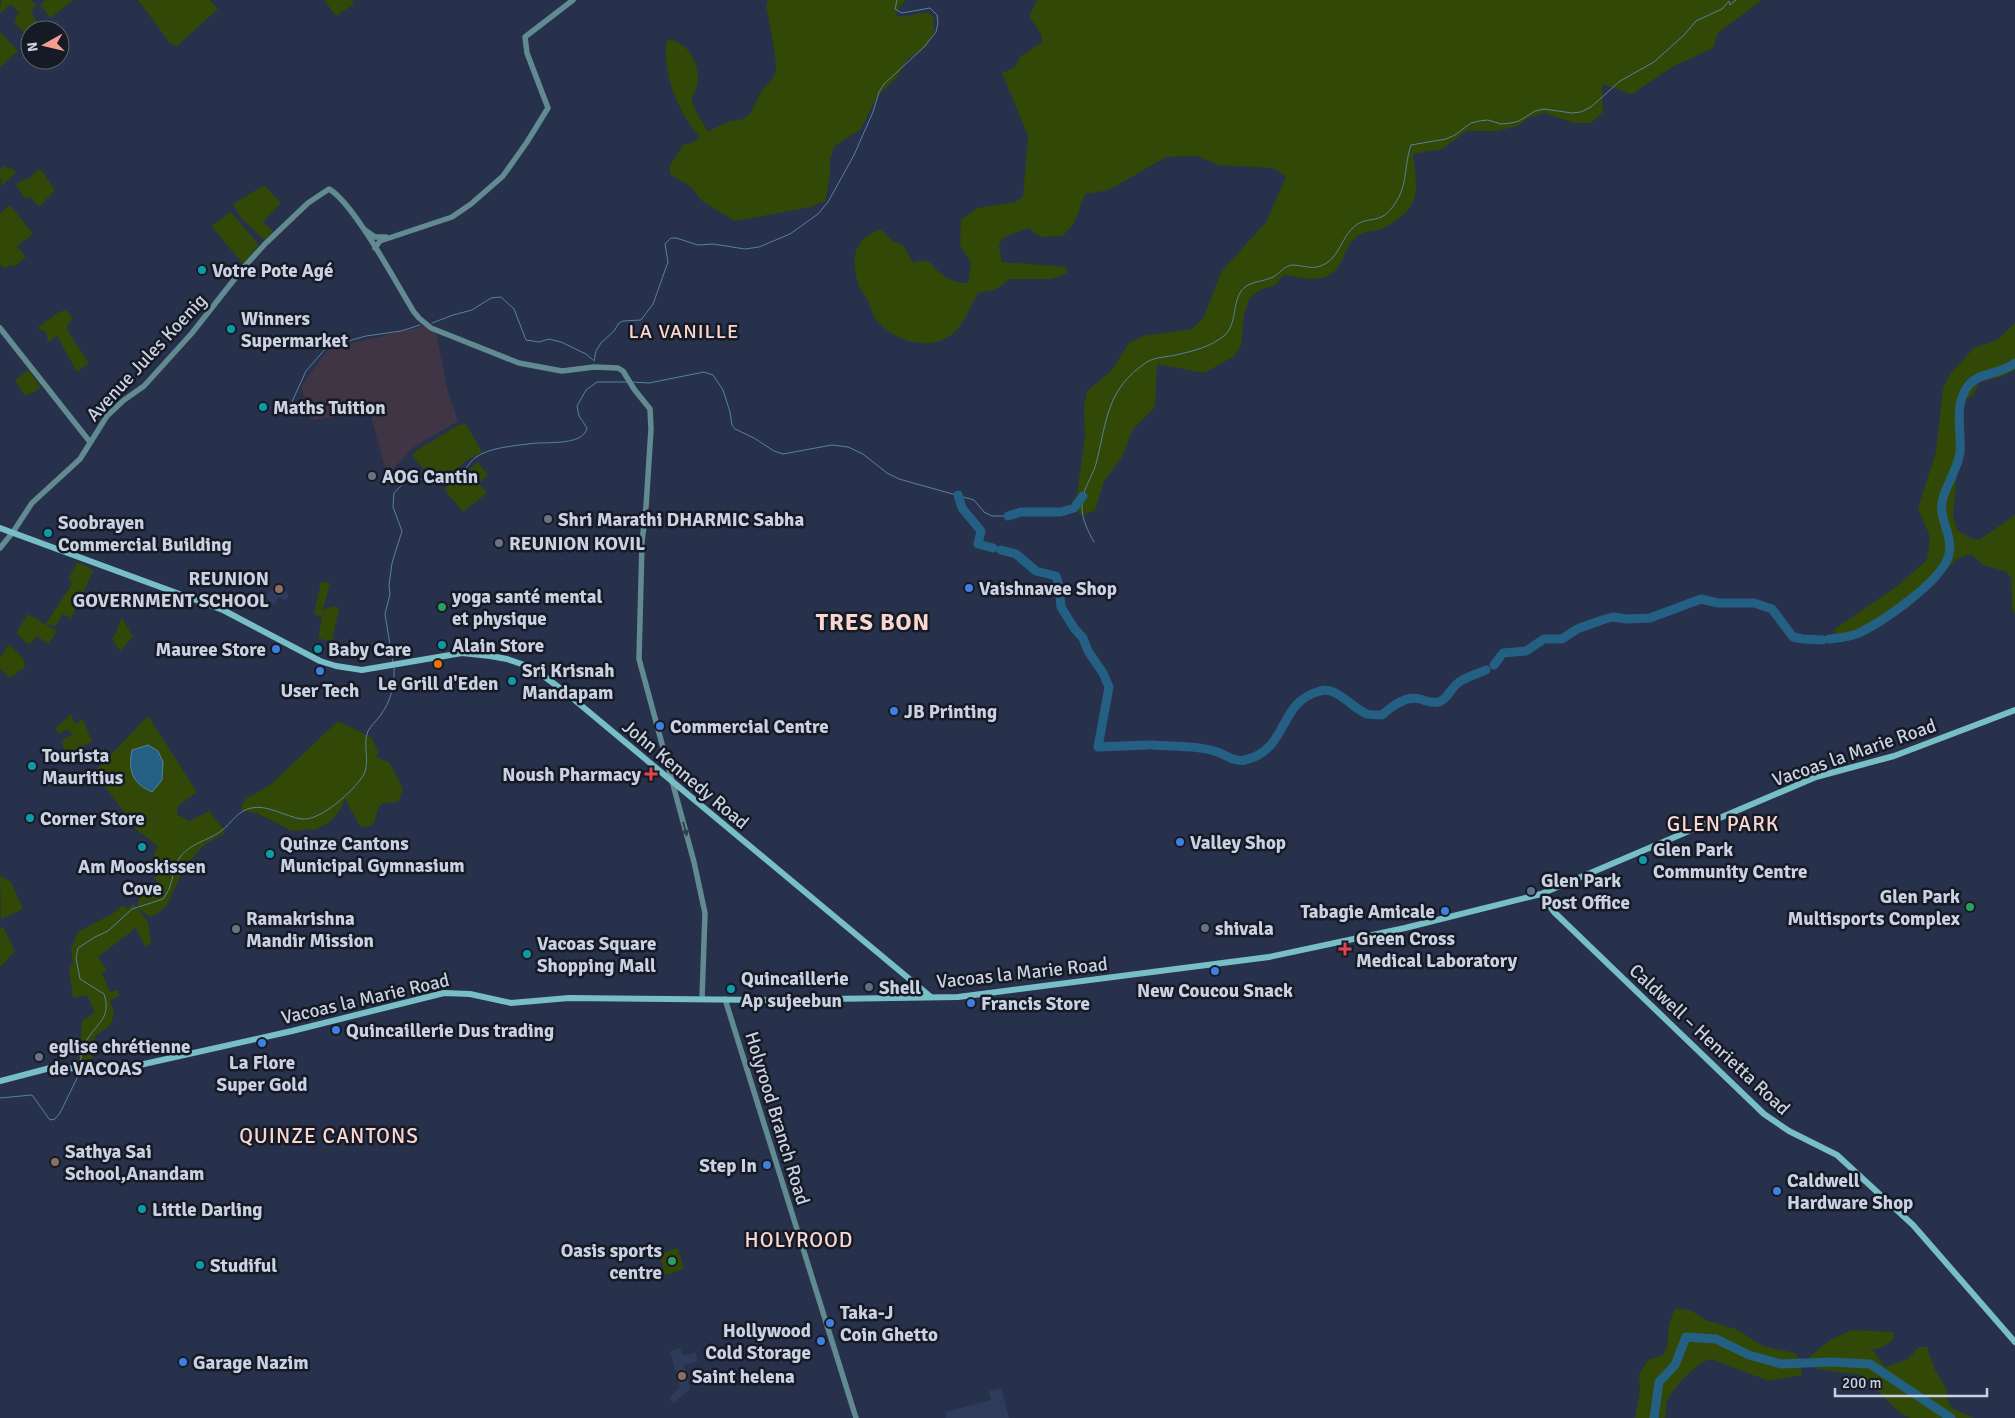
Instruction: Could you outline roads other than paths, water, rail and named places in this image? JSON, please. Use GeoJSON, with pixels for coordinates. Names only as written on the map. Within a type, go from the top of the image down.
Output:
{"type":"FeatureCollection","features":[{"type":"Feature","properties":{"kind":"main road","name":"John Kennedy Road"},"geometry":{"type":"LineString","coordinates":[[0,528],[155,585],[174,594],[223,610],[320,661],[352,669],[388,667],[462,653],[493,656],[524,664],[540,672],[930,997]]}},
{"type":"Feature","properties":{"kind":"main road","name":"Vacoas la Marie Road"},"geometry":{"type":"LineString","coordinates":[[0,1081],[44,1069],[74,1067],[115,1069],[135,1066],[292,1031],[444,993],[470,994],[511,1003],[569,998],[725,999],[967,996],[1269,957],[1412,927],[1541,894],[1816,777],[1894,756],[2015,710]]}},
{"type":"Feature","properties":{"kind":"main road","name":"Caldwell – Henrietta Road"},"geometry":{"type":"LineString","coordinates":[[1541,894],[1554,912],[1764,1114],[1790,1131],[1837,1155],[1914,1226],[2015,1342]]}},
{"type":"Feature","properties":{"kind":"street"},"geometry":{"type":"LineString","coordinates":[[373,245],[390,237],[452,217],[499,180],[515,160],[548,108],[527,53],[525,37],[573,0]]}},
{"type":"Feature","properties":{"kind":"street","name":"Avenue Jules Koenig"},"geometry":{"type":"LineString","coordinates":[[0,548],[32,503],[74,465],[107,416],[124,400],[144,386],[196,328],[244,267],[265,244],[308,203],[329,189],[340,198],[361,227],[414,312],[431,328],[453,335],[506,358],[538,368],[570,371],[611,366],[623,371],[650,409],[646,507],[641,552],[639,659],[672,782]]}},
{"type":"Feature","properties":{"kind":"street"},"geometry":{"type":"LineString","coordinates":[[361,227],[372,235],[390,237]]}},
{"type":"Feature","properties":{"kind":"street"},"geometry":{"type":"LineString","coordinates":[[373,245],[378,237]]}},
{"type":"Feature","properties":{"kind":"street"},"geometry":{"type":"LineString","coordinates":[[0,328],[90,442]]}},
{"type":"Feature","properties":{"kind":"street"},"geometry":{"type":"LineString","coordinates":[[672,782],[694,862],[705,913],[702,999]]}},
{"type":"Feature","properties":{"kind":"street","name":"Holyrood Branch Road"},"geometry":{"type":"LineString","coordinates":[[725,999],[856,1418]]}},
{"type":"Feature","properties":{"kind":"waterway"},"geometry":{"type":"LineString","coordinates":[[594,361],[596,351],[601,343],[614,331],[619,323],[641,320],[653,304],[668,262],[665,244],[671,238],[698,245],[713,244],[745,249],[759,247],[790,234],[818,214],[828,202],[854,155],[884,84],[924,47],[936,32],[937,15],[930,8],[902,13],[895,9],[897,0]]}},
{"type":"Feature","properties":{"kind":"waterway"},"geometry":{"type":"LineString","coordinates":[[1094,542],[1083,516],[1083,496],[1096,464],[1110,407],[1123,383],[1133,372],[1150,360],[1202,348],[1214,343],[1225,335],[1232,323],[1239,295],[1242,289],[1248,285],[1273,277],[1284,268],[1292,265],[1316,267],[1330,261],[1355,226],[1364,221],[1382,217],[1397,201],[1401,193],[1411,145],[1446,139],[1471,123],[1479,121],[1488,120],[1501,124],[1511,123],[1519,121],[1535,111],[1544,109],[1572,113],[1581,112],[1591,107],[1620,81],[1654,62],[1684,35],[1696,21],[1722,9],[1729,1],[1730,5],[1736,0]]}},
{"type":"Feature","properties":{"kind":"waterway"},"geometry":{"type":"LineString","coordinates":[[432,323],[472,310],[491,298],[501,297],[514,309],[526,340],[539,342],[549,339],[561,342],[586,354],[593,360]]}},
{"type":"Feature","properties":{"kind":"waterway"},"geometry":{"type":"LineString","coordinates":[[291,404],[306,371],[327,347],[366,336],[401,331],[420,325]]}},
{"type":"Feature","properties":{"kind":"waterway"},"geometry":{"type":"LineString","coordinates":[[1829,639],[1856,634],[1882,620],[1924,588],[1945,564],[1950,547],[1942,515],[1942,502],[1959,458],[1959,410],[1963,394],[1968,386],[1977,378],[2009,367],[2015,363]]}},
{"type":"Feature","properties":{"kind":"waterway"},"geometry":{"type":"LineString","coordinates":[[632,382],[649,383],[704,372],[713,375],[723,390],[732,425],[735,429],[774,451],[783,454],[832,445],[848,447],[863,454],[887,473],[899,479],[974,500],[984,512],[992,516],[1008,516]]}},
{"type":"Feature","properties":{"kind":"waterway"},"geometry":{"type":"LineString","coordinates":[[393,663],[385,614],[390,594],[389,585],[392,563],[402,531],[393,507],[394,493],[402,485],[416,479],[437,481],[454,478],[461,474],[476,457],[494,449],[535,443],[571,441],[578,438],[584,434],[587,428],[579,416],[577,406],[586,390],[597,382],[626,382]]}},
{"type":"Feature","properties":{"kind":"waterway"},"geometry":{"type":"LineString","coordinates":[[958,495],[962,508],[981,531],[978,544],[993,548]]}},
{"type":"Feature","properties":{"kind":"waterway"},"geometry":{"type":"LineString","coordinates":[[1008,516],[1021,512],[1061,512],[1074,508],[1083,496]]}},
{"type":"Feature","properties":{"kind":"waterway"},"geometry":{"type":"LineString","coordinates":[[1001,550],[1016,554],[1036,571],[1056,576],[1061,607],[1074,628],[1083,638],[1088,651],[1103,673],[1109,687],[1098,747],[1147,745]]}},
{"type":"Feature","properties":{"kind":"waterway"},"geometry":{"type":"LineString","coordinates":[[1494,665],[1503,653],[1526,651],[1544,639],[1562,639],[1577,629],[1605,619],[1613,617],[1627,619],[1650,618],[1701,599],[1718,603],[1754,603],[1772,609],[1793,637],[1823,640]]}},
{"type":"Feature","properties":{"kind":"waterway"},"geometry":{"type":"LineString","coordinates":[[80,1066],[83,1048],[104,1017],[106,1003],[104,994],[80,979],[76,958],[78,948],[108,931],[132,909],[163,899],[170,888],[174,869],[180,857],[196,844],[221,831],[238,814],[257,807],[270,809],[296,818],[310,818],[327,810],[344,797],[363,776],[365,771],[367,760],[366,736],[390,699],[394,680],[394,667]]}},
{"type":"Feature","properties":{"kind":"waterway"},"geometry":{"type":"LineString","coordinates":[[1152,745],[1212,750],[1236,760],[1245,760],[1259,754],[1270,746],[1296,705],[1306,697],[1320,691],[1333,692],[1367,714],[1382,715],[1404,700],[1415,698],[1439,702],[1445,699],[1455,685],[1468,677],[1486,670]]}},
{"type":"Feature","properties":{"kind":"waterway"},"geometry":{"type":"LineString","coordinates":[[0,1098],[32,1095],[50,1120],[55,1119],[60,1113],[80,1072]]}},
{"type":"Feature","properties":{"kind":"waterway"},"geometry":{"type":"LineString","coordinates":[[1654,1418],[1659,1382],[1675,1365],[1686,1337],[1716,1339],[1749,1355],[1781,1364],[1830,1362],[1870,1364],[1951,1418]]}},
{"type":"Feature","properties":{"kind":"place","name":"Votre Pote Agé"},"geometry":{"type":"Point","coordinates":[202,270]}},
{"type":"Feature","properties":{"kind":"place","name":"Winners Supermarket"},"geometry":{"type":"Point","coordinates":[231,329]}},
{"type":"Feature","properties":{"kind":"place","name":"Maths Tuition"},"geometry":{"type":"Point","coordinates":[263,407]}},
{"type":"Feature","properties":{"kind":"place","name":"AOG Cantin"},"geometry":{"type":"Point","coordinates":[372,476]}},
{"type":"Feature","properties":{"kind":"place","name":"Shri Marathi DHARMIC Sabha"},"geometry":{"type":"Point","coordinates":[548,519]}},
{"type":"Feature","properties":{"kind":"place","name":"Soobrayen Commercial Building"},"geometry":{"type":"Point","coordinates":[48,533]}},
{"type":"Feature","properties":{"kind":"place","name":"REUNION KOVIL"},"geometry":{"type":"Point","coordinates":[499,543]}},
{"type":"Feature","properties":{"kind":"place","name":"Vaishnavee Shop"},"geometry":{"type":"Point","coordinates":[969,588]}},
{"type":"Feature","properties":{"kind":"place","name":"REUNION GOVERNMENT SCHOOL"},"geometry":{"type":"Point","coordinates":[279,589]}},
{"type":"Feature","properties":{"kind":"place","name":"yoga santé mental et physique"},"geometry":{"type":"Point","coordinates":[442,607]}},
{"type":"Feature","properties":{"kind":"place","name":"Alain Store"},"geometry":{"type":"Point","coordinates":[442,645]}},
{"type":"Feature","properties":{"kind":"place","name":"Mauree Store"},"geometry":{"type":"Point","coordinates":[276,649]}},
{"type":"Feature","properties":{"kind":"place","name":"Baby Care"},"geometry":{"type":"Point","coordinates":[318,649]}},
{"type":"Feature","properties":{"kind":"place","name":"Le Grill d'Eden"},"geometry":{"type":"Point","coordinates":[438,664]}},
{"type":"Feature","properties":{"kind":"place","name":"User Tech"},"geometry":{"type":"Point","coordinates":[320,671]}},
{"type":"Feature","properties":{"kind":"place","name":"Sri Krisnah Mandapam"},"geometry":{"type":"Point","coordinates":[512,681]}},
{"type":"Feature","properties":{"kind":"place","name":"JB Printing"},"geometry":{"type":"Point","coordinates":[894,711]}},
{"type":"Feature","properties":{"kind":"place","name":"Commercial Centre"},"geometry":{"type":"Point","coordinates":[660,726]}},
{"type":"Feature","properties":{"kind":"place","name":"Tourista Mauritius"},"geometry":{"type":"Point","coordinates":[32,766]}},
{"type":"Feature","properties":{"kind":"place","name":"Noush Pharmacy"},"geometry":{"type":"Point","coordinates":[651,774]}},
{"type":"Feature","properties":{"kind":"place","name":"Corner Store"},"geometry":{"type":"Point","coordinates":[30,818]}},
{"type":"Feature","properties":{"kind":"place","name":"Valley Shop"},"geometry":{"type":"Point","coordinates":[1180,842]}},
{"type":"Feature","properties":{"kind":"place","name":"Am Mooskissen Cove"},"geometry":{"type":"Point","coordinates":[142,847]}},
{"type":"Feature","properties":{"kind":"place","name":"Quinze Cantons Municipal Gymnasium"},"geometry":{"type":"Point","coordinates":[270,854]}},
{"type":"Feature","properties":{"kind":"place","name":"Glen Park Community Centre"},"geometry":{"type":"Point","coordinates":[1643,860]}},
{"type":"Feature","properties":{"kind":"place","name":"Glen Park Post Office"},"geometry":{"type":"Point","coordinates":[1531,891]}},
{"type":"Feature","properties":{"kind":"place","name":"Glen Park Multisports Complex"},"geometry":{"type":"Point","coordinates":[1970,907]}},
{"type":"Feature","properties":{"kind":"place","name":"Tabagie Amicale"},"geometry":{"type":"Point","coordinates":[1445,911]}},
{"type":"Feature","properties":{"kind":"place","name":"shivala"},"geometry":{"type":"Point","coordinates":[1205,928]}},
{"type":"Feature","properties":{"kind":"place","name":"Ramakrishna Mandir Mission"},"geometry":{"type":"Point","coordinates":[236,929]}},
{"type":"Feature","properties":{"kind":"place","name":"Green Cross Medical Laboratory"},"geometry":{"type":"Point","coordinates":[1345,949]}},
{"type":"Feature","properties":{"kind":"place","name":"Vacoas Square Shopping Mall"},"geometry":{"type":"Point","coordinates":[527,954]}},
{"type":"Feature","properties":{"kind":"place","name":"New Coucou Snack"},"geometry":{"type":"Point","coordinates":[1215,971]}},
{"type":"Feature","properties":{"kind":"place","name":"Shell"},"geometry":{"type":"Point","coordinates":[869,987]}},
{"type":"Feature","properties":{"kind":"place","name":"Quincaillerie Ap sujeebun"},"geometry":{"type":"Point","coordinates":[731,989]}},
{"type":"Feature","properties":{"kind":"place","name":"Francis Store"},"geometry":{"type":"Point","coordinates":[971,1003]}},
{"type":"Feature","properties":{"kind":"place","name":"Quincaillerie Dus trading"},"geometry":{"type":"Point","coordinates":[336,1030]}},
{"type":"Feature","properties":{"kind":"place","name":"La Flore Super Gold"},"geometry":{"type":"Point","coordinates":[262,1043]}},
{"type":"Feature","properties":{"kind":"place","name":"eglise chrétienne de VACOAS"},"geometry":{"type":"Point","coordinates":[39,1057]}},
{"type":"Feature","properties":{"kind":"place","name":"Sathya Sai School,Anandam"},"geometry":{"type":"Point","coordinates":[55,1162]}},
{"type":"Feature","properties":{"kind":"place","name":"Step In"},"geometry":{"type":"Point","coordinates":[767,1165]}},
{"type":"Feature","properties":{"kind":"place","name":"Caldwell Hardware Shop"},"geometry":{"type":"Point","coordinates":[1777,1191]}},
{"type":"Feature","properties":{"kind":"place","name":"Little Darling"},"geometry":{"type":"Point","coordinates":[142,1209]}},
{"type":"Feature","properties":{"kind":"place","name":"Oasis sports centre"},"geometry":{"type":"Point","coordinates":[672,1261]}},
{"type":"Feature","properties":{"kind":"place","name":"Studiful"},"geometry":{"type":"Point","coordinates":[200,1265]}},
{"type":"Feature","properties":{"kind":"place","name":"Taka-J Coin Ghetto"},"geometry":{"type":"Point","coordinates":[830,1323]}},
{"type":"Feature","properties":{"kind":"place","name":"Hollywood Cold Storage"},"geometry":{"type":"Point","coordinates":[821,1341]}},
{"type":"Feature","properties":{"kind":"place","name":"Garage Nazim"},"geometry":{"type":"Point","coordinates":[183,1362]}},
{"type":"Feature","properties":{"kind":"place","name":"Saint helena"},"geometry":{"type":"Point","coordinates":[682,1376]}},
{"type":"Feature","properties":{"kind":"district","name":"LA VANILLE"},"geometry":{"type":"Point","coordinates":[684,331]}},
{"type":"Feature","properties":{"kind":"district","name":"TRES BON"},"geometry":{"type":"Point","coordinates":[873,622]}},
{"type":"Feature","properties":{"kind":"district","name":"GLEN PARK"},"geometry":{"type":"Point","coordinates":[1723,824]}},
{"type":"Feature","properties":{"kind":"district","name":"QUINZE CANTONS"},"geometry":{"type":"Point","coordinates":[329,1136]}},
{"type":"Feature","properties":{"kind":"district","name":"HOLYROOD"},"geometry":{"type":"Point","coordinates":[799,1240]}}]}
